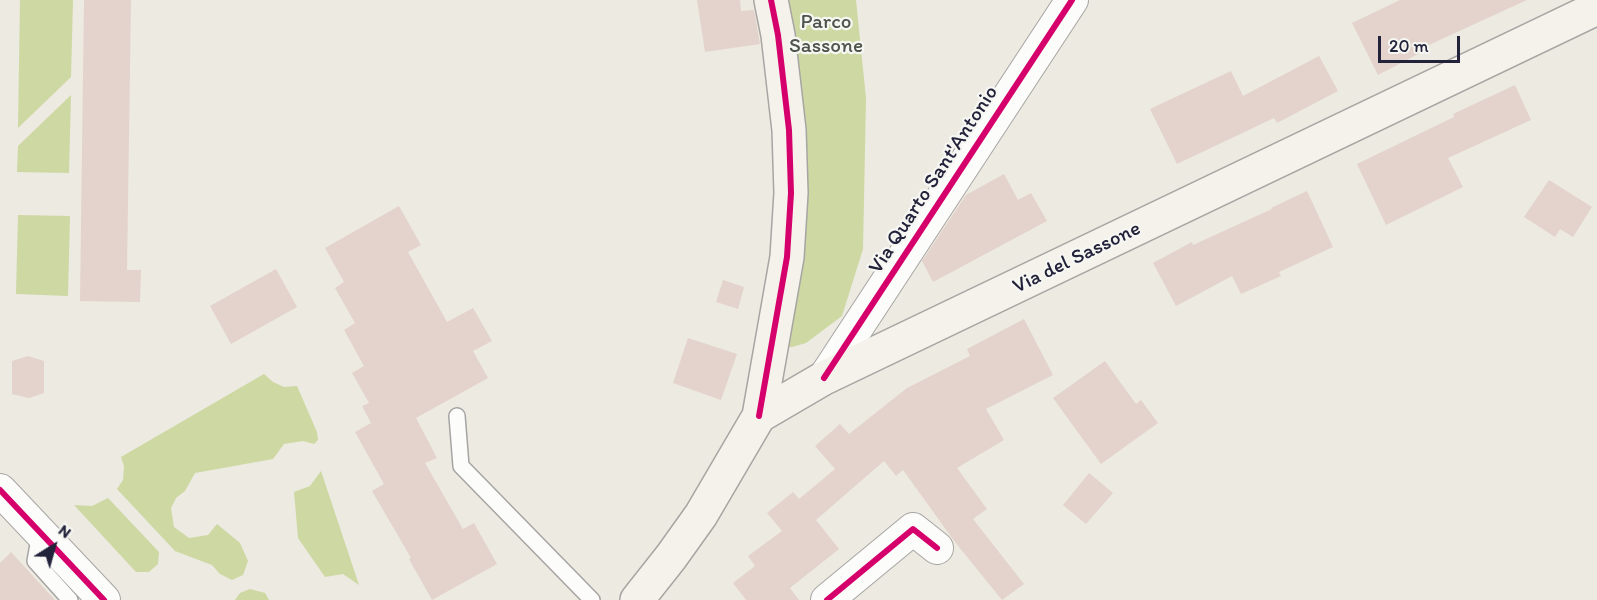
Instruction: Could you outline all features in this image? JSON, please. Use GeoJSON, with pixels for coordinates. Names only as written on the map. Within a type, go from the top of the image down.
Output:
{"type":"FeatureCollection","features":[{"type":"Feature","properties":{"kind":"main road"},"geometry":{"type":"LineString","coordinates":[[759,416],[787,257],[791,193],[789,130],[778,35],[771,0]]}},
{"type":"Feature","properties":{"kind":"main road","name":"Via del Sassone"},"geometry":{"type":"LineString","coordinates":[[637,600],[701,515],[759,416],[824,378],[1597,8]]}},
{"type":"Feature","properties":{"kind":"street","name":"Via Quarto Sant'Antonio"},"geometry":{"type":"LineString","coordinates":[[824,378],[1072,0]]}},
{"type":"Feature","properties":{"kind":"street"},"geometry":{"type":"LineString","coordinates":[[0,490],[104,600]]}},
{"type":"Feature","properties":{"kind":"street"},"geometry":{"type":"LineString","coordinates":[[827,600],[913,529],[937,548]]}},
{"type":"Feature","properties":{"kind":"lane"},"geometry":{"type":"LineString","coordinates":[[457,416],[461,466],[592,600]]}},
{"type":"Feature","properties":{"kind":"lane"},"geometry":{"type":"LineString","coordinates":[[40,532],[35,561],[69,600]]}},
{"type":"Feature","properties":{"kind":"green space"},"geometry":{"type":"Polygon","coordinates":[[[20,0],[73,0],[71,77],[18,128],[20,0]]]}},
{"type":"Feature","properties":{"kind":"green space","name":"Parco Sassone"},"geometry":{"type":"Polygon","coordinates":[[[784,0],[856,0],[866,98],[863,249],[842,316],[806,343],[792,347],[780,347],[808,202],[806,121],[784,0]]]}},
{"type":"Feature","properties":{"kind":"green space"},"geometry":{"type":"Polygon","coordinates":[[[71,95],[69,173],[17,172],[18,146],[71,95]]]}},
{"type":"Feature","properties":{"kind":"green space"},"geometry":{"type":"Polygon","coordinates":[[[18,215],[70,216],[68,296],[16,294],[18,215]]]}},
{"type":"Feature","properties":{"kind":"green space"},"geometry":{"type":"Polygon","coordinates":[[[264,374],[273,382],[284,387],[297,386],[317,432],[318,440],[314,444],[303,441],[284,444],[273,459],[195,473],[185,491],[176,498],[171,508],[174,527],[189,538],[208,535],[217,524],[240,543],[248,561],[243,575],[232,580],[220,574],[212,565],[175,551],[117,489],[123,480],[124,466],[121,457],[264,374]]]}},
{"type":"Feature","properties":{"kind":"green space"},"geometry":{"type":"Polygon","coordinates":[[[321,471],[359,585],[343,574],[325,577],[298,538],[294,492],[310,486],[321,471]]]}},
{"type":"Feature","properties":{"kind":"green space"},"geometry":{"type":"Polygon","coordinates":[[[108,498],[159,552],[158,564],[149,572],[136,572],[74,505],[92,506],[108,498]]]}},
{"type":"Feature","properties":{"kind":"green space"},"geometry":{"type":"Polygon","coordinates":[[[250,589],[265,593],[269,600],[235,600],[240,593],[250,589]]]}},
{"type":"Feature","properties":{"kind":"building"},"geometry":{"type":"Polygon","coordinates":[[[84,0],[131,0],[127,270],[141,270],[140,302],[80,301],[84,0]]]}},
{"type":"Feature","properties":{"kind":"building"},"geometry":{"type":"Polygon","coordinates":[[[697,0],[740,0],[741,11],[754,10],[760,44],[705,52],[697,0]]]}},
{"type":"Feature","properties":{"kind":"building"},"geometry":{"type":"Polygon","coordinates":[[[1400,0],[1527,0],[1418,50],[1420,53],[1378,75],[1352,23],[1400,0]]]}},
{"type":"Feature","properties":{"kind":"building"},"geometry":{"type":"Polygon","coordinates":[[[1319,56],[1338,91],[1277,123],[1274,118],[1177,164],[1150,109],[1231,71],[1243,96],[1319,56]]]}},
{"type":"Feature","properties":{"kind":"building"},"geometry":{"type":"Polygon","coordinates":[[[1515,85],[1531,120],[1448,158],[1463,187],[1386,225],[1357,164],[1515,85]]]}},
{"type":"Feature","properties":{"kind":"building"},"geometry":{"type":"Polygon","coordinates":[[[1004,174],[1018,200],[1031,193],[1047,221],[933,282],[922,261],[966,195],[1004,174]]]}},
{"type":"Feature","properties":{"kind":"building"},"geometry":{"type":"Polygon","coordinates":[[[1549,180],[1592,207],[1573,237],[1560,229],[1555,237],[1524,217],[1549,180]]]}},
{"type":"Feature","properties":{"kind":"building"},"geometry":{"type":"Polygon","coordinates":[[[1307,191],[1333,247],[1279,272],[1281,276],[1241,294],[1232,276],[1176,306],[1153,263],[1192,242],[1193,245],[1307,191]]]}},
{"type":"Feature","properties":{"kind":"building"},"geometry":{"type":"Polygon","coordinates":[[[399,206],[421,245],[408,252],[447,322],[473,308],[492,341],[473,351],[488,378],[416,418],[437,458],[425,463],[463,529],[474,523],[497,564],[432,600],[409,559],[411,558],[372,491],[384,484],[355,432],[371,423],[362,406],[369,403],[352,373],[364,366],[344,330],[355,323],[335,288],[344,282],[325,248],[399,206]]]}},
{"type":"Feature","properties":{"kind":"building"},"geometry":{"type":"Polygon","coordinates":[[[276,269],[297,307],[231,344],[210,306],[276,269]]]}},
{"type":"Feature","properties":{"kind":"building"},"geometry":{"type":"Polygon","coordinates":[[[723,280],[744,287],[738,309],[716,302],[723,280]]]}},
{"type":"Feature","properties":{"kind":"building"},"geometry":{"type":"Polygon","coordinates":[[[1024,319],[1053,375],[986,409],[1004,440],[957,468],[987,509],[973,519],[1024,584],[1002,600],[955,542],[903,470],[896,476],[884,461],[816,520],[839,549],[790,588],[799,600],[746,600],[733,583],[755,566],[748,556],[782,531],[767,513],[793,492],[799,499],[835,469],[815,446],[840,424],[849,434],[907,388],[970,356],[967,349],[1024,319]]]}},
{"type":"Feature","properties":{"kind":"building"},"geometry":{"type":"Polygon","coordinates":[[[688,338],[737,354],[721,400],[673,383],[688,338]]]}},
{"type":"Feature","properties":{"kind":"building"},"geometry":{"type":"Polygon","coordinates":[[[28,356],[44,361],[44,393],[29,398],[12,394],[12,361],[28,356]]]}},
{"type":"Feature","properties":{"kind":"building"},"geometry":{"type":"Polygon","coordinates":[[[1105,361],[1136,404],[1141,400],[1158,423],[1101,464],[1053,398],[1105,361]]]}},
{"type":"Feature","properties":{"kind":"building"},"geometry":{"type":"Polygon","coordinates":[[[1089,473],[1113,493],[1086,524],[1063,505],[1089,473]]]}},
{"type":"Feature","properties":{"kind":"building"},"geometry":{"type":"Polygon","coordinates":[[[11,552],[55,600],[0,600],[0,563],[11,552]]]}},
{"type":"Feature","properties":{"kind":"cycle path"},"geometry":{"type":"LineString","coordinates":[[759,416],[787,257],[791,193],[789,130],[778,35],[771,0]]}},
{"type":"Feature","properties":{"kind":"cycle path"},"geometry":{"type":"LineString","coordinates":[[824,378],[1072,0]]}},
{"type":"Feature","properties":{"kind":"cycle path"},"geometry":{"type":"LineString","coordinates":[[0,490],[104,600]]}},
{"type":"Feature","properties":{"kind":"cycle path"},"geometry":{"type":"LineString","coordinates":[[827,600],[913,529],[937,548]]}}]}
